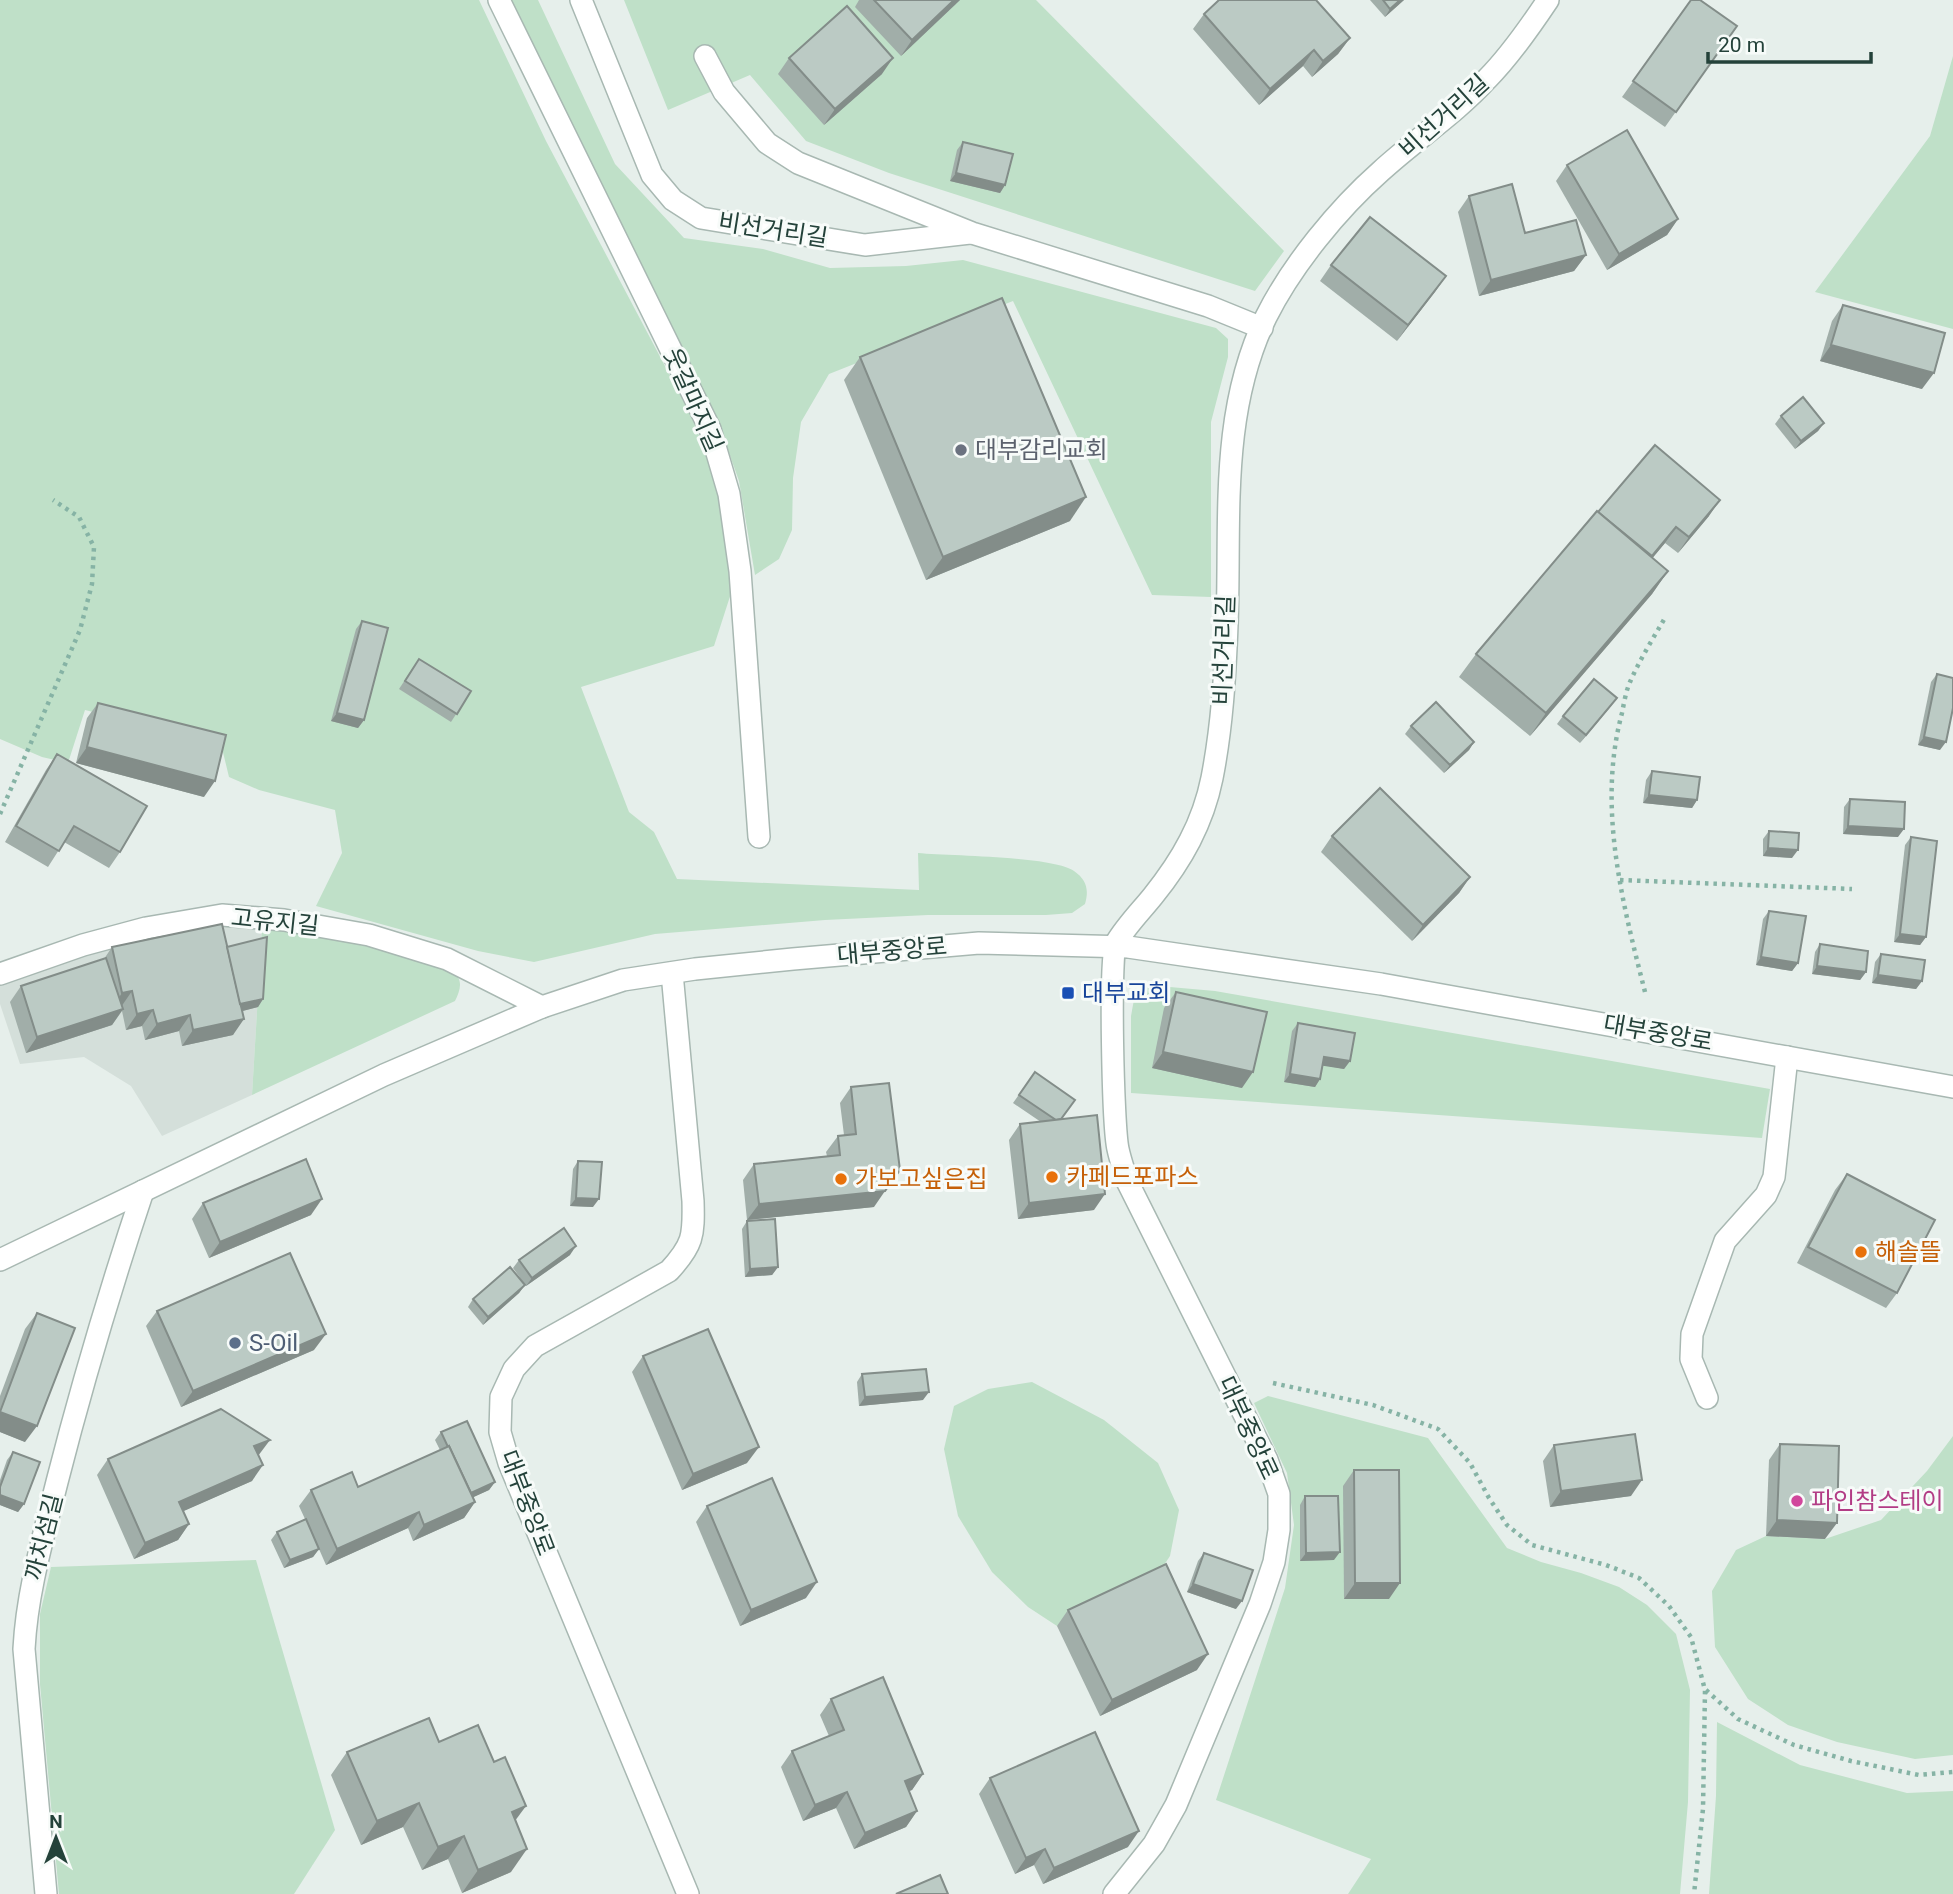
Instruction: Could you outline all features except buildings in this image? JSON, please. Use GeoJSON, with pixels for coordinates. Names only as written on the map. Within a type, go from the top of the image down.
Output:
{"type":"FeatureCollection","features":[{"type":"Feature","properties":{"kind":"street","name":"웃갈마지길"},"geometry":{"type":"LineString","coordinates":[[499,0],[710,429],[729,494],[740,571],[759,837]]}},
{"type":"Feature","properties":{"kind":"street","name":"비선거리길"},"geometry":{"type":"LineString","coordinates":[[581,0],[652,175],[673,200],[701,218],[865,245],[972,233]]}},
{"type":"Feature","properties":{"kind":"street","name":"비선거리길"},"geometry":{"type":"LineString","coordinates":[[1113,946],[1165,881],[1192,841],[1211,781],[1221,718],[1227,624],[1227,509],[1231,437],[1245,370],[1267,315],[1298,266],[1340,210],[1383,169],[1441,123],[1489,78],[1548,0]]}},
{"type":"Feature","properties":{"kind":"street","name":"비선거리길"},"geometry":{"type":"LineString","coordinates":[[705,56],[724,92],[767,143],[799,163],[972,233],[1208,306],[1262,328]]}},
{"type":"Feature","properties":{"kind":"street","name":"고유지길"},"geometry":{"type":"LineString","coordinates":[[0,974],[83,945],[134,931],[222,915],[284,920],[369,935],[447,960],[542,1007]]}},
{"type":"Feature","properties":{"kind":"street","name":"대부중앙로"},"geometry":{"type":"LineString","coordinates":[[0,1260],[384,1075],[542,1007],[623,980],[793,960],[979,943],[1113,946],[1203,957],[1381,984],[1953,1087]]}},
{"type":"Feature","properties":{"kind":"street","name":"대부중앙로"},"geometry":{"type":"LineString","coordinates":[[1113,946],[1113,1111],[1118,1148],[1127,1181],[1267,1461],[1279,1494],[1279,1530],[1274,1562],[1260,1604],[1176,1805],[1154,1844],[1114,1894]]}},
{"type":"Feature","properties":{"kind":"street","name":"대부중앙로"},"geometry":{"type":"LineString","coordinates":[[672,973],[694,1201],[694,1230],[685,1254],[669,1271],[534,1346],[514,1369],[501,1397],[500,1432],[509,1463],[688,1894]]}},
{"type":"Feature","properties":{"kind":"street"},"geometry":{"type":"LineString","coordinates":[[1707,1398],[1691,1359],[1692,1334],[1725,1241],[1766,1195],[1774,1177],[1787,1057]]}},
{"type":"Feature","properties":{"kind":"street","name":"까치섬길"},"geometry":{"type":"LineString","coordinates":[[46,1894],[24,1649],[26,1612],[54,1493],[96,1339],[143,1191]]}},
{"type":"Feature","properties":{"kind":"path"},"geometry":{"type":"LineString","coordinates":[[0,814],[80,630],[92,583],[94,547],[79,517],[53,500]]}},
{"type":"Feature","properties":{"kind":"path"},"geometry":{"type":"LineString","coordinates":[[1656,1033],[1628,926],[1615,850],[1610,789],[1617,731],[1630,682],[1666,616]]}},
{"type":"Feature","properties":{"kind":"path"},"geometry":{"type":"LineString","coordinates":[[1620,880],[1852,889]]}},
{"type":"Feature","properties":{"kind":"path"},"geometry":{"type":"LineString","coordinates":[[1221,1371],[1373,1405],[1438,1429],[1470,1463],[1507,1525],[1532,1545],[1606,1565],[1639,1578],[1669,1606],[1691,1637],[1705,1690],[1703,1809],[1694,1894]]}},
{"type":"Feature","properties":{"kind":"path"},"geometry":{"type":"LineString","coordinates":[[1705,1690],[1738,1719],[1794,1745],[1851,1761],[1919,1775],[1953,1772]]}},
{"type":"Feature","properties":{"kind":"shaded area"},"geometry":{"type":"Polygon","coordinates":[[[222,922],[262,928],[252,1095],[162,1136],[131,1086],[84,1057],[20,1064],[0,1004],[0,983],[85,950],[222,922]]]}},
{"type":"Feature","properties":{"kind":"green space"},"geometry":{"type":"Polygon","coordinates":[[[0,0],[479,0],[546,141],[693,419],[722,500],[734,584],[714,646],[581,687],[629,812],[654,832],[677,879],[919,890],[918,853],[1000,858],[1045,862],[1074,871],[1086,886],[1085,904],[1072,913],[1046,915],[928,915],[825,920],[655,934],[534,962],[478,951],[316,906],[342,853],[335,810],[259,790],[229,777],[221,744],[85,710],[68,763],[42,757],[0,739],[0,0]]]}},
{"type":"Feature","properties":{"kind":"green space"},"geometry":{"type":"Polygon","coordinates":[[[510,0],[538,0],[615,164],[684,238],[763,249],[830,268],[906,266],[963,260],[1216,328],[1228,339],[1228,357],[1211,422],[1211,597],[1152,595],[1013,301],[829,374],[801,422],[793,478],[792,530],[779,559],[755,575],[739,481],[716,416],[510,0]]]}},
{"type":"Feature","properties":{"kind":"green space"},"geometry":{"type":"Polygon","coordinates":[[[624,0],[1036,0],[1284,251],[1255,291],[889,173],[806,141],[750,75],[668,110],[624,0]]]}},
{"type":"Feature","properties":{"kind":"green space"},"geometry":{"type":"Polygon","coordinates":[[[1953,56],[1953,329],[1815,292],[1930,136],[1953,56]]]}},
{"type":"Feature","properties":{"kind":"green space"},"geometry":{"type":"Polygon","coordinates":[[[262,928],[356,944],[439,965],[459,978],[458,993],[455,1001],[252,1095],[262,928]]]}},
{"type":"Feature","properties":{"kind":"green space"},"geometry":{"type":"Polygon","coordinates":[[[1147,985],[1215,991],[1770,1089],[1762,1138],[1131,1093],[1131,1016],[1135,994],[1147,985]]]}},
{"type":"Feature","properties":{"kind":"green space"},"geometry":{"type":"Polygon","coordinates":[[[1032,1382],[1104,1420],[1158,1463],[1179,1510],[1170,1556],[1154,1580],[1057,1626],[1028,1607],[992,1572],[958,1516],[944,1449],[954,1406],[988,1389],[1032,1382]]]}},
{"type":"Feature","properties":{"kind":"green space"},"geometry":{"type":"Polygon","coordinates":[[[1268,1396],[1428,1438],[1507,1548],[1619,1587],[1647,1605],[1676,1634],[1690,1690],[1688,1802],[1680,1894],[1348,1894],[1371,1859],[1216,1800],[1285,1588],[1294,1525],[1287,1473],[1254,1403],[1268,1396]]]}},
{"type":"Feature","properties":{"kind":"green space"},"geometry":{"type":"Polygon","coordinates":[[[1953,1436],[1953,1755],[1915,1759],[1837,1742],[1788,1725],[1748,1699],[1715,1647],[1712,1591],[1736,1550],[1766,1536],[1825,1539],[1881,1520],[1927,1471],[1953,1436]]]}},
{"type":"Feature","properties":{"kind":"green space"},"geometry":{"type":"Polygon","coordinates":[[[256,1560],[335,1830],[294,1894],[59,1894],[40,1684],[40,1614],[51,1567],[256,1560]]]}},
{"type":"Feature","properties":{"kind":"green space"},"geometry":{"type":"Polygon","coordinates":[[[1717,1722],[1800,1765],[1907,1793],[1953,1791],[1953,1894],[1709,1894],[1716,1796],[1717,1722]]]}},
{"type":"Feature","properties":{"kind":"place","name":"대부감리교회"},"geometry":{"type":"Point","coordinates":[961,450]}},
{"type":"Feature","properties":{"kind":"place","name":"대부교회"},"geometry":{"type":"Point","coordinates":[1068,993]}},
{"type":"Feature","properties":{"kind":"place","name":"카페드포파스"},"geometry":{"type":"Point","coordinates":[1052,1177]}},
{"type":"Feature","properties":{"kind":"place","name":"가보고싶은집"},"geometry":{"type":"Point","coordinates":[841,1179]}},
{"type":"Feature","properties":{"kind":"place","name":"해솔뜰"},"geometry":{"type":"Point","coordinates":[1861,1252]}},
{"type":"Feature","properties":{"kind":"place","name":"S-Oil"},"geometry":{"type":"Point","coordinates":[235,1343]}},
{"type":"Feature","properties":{"kind":"place","name":"파인참스테이"},"geometry":{"type":"Point","coordinates":[1797,1501]}}]}
